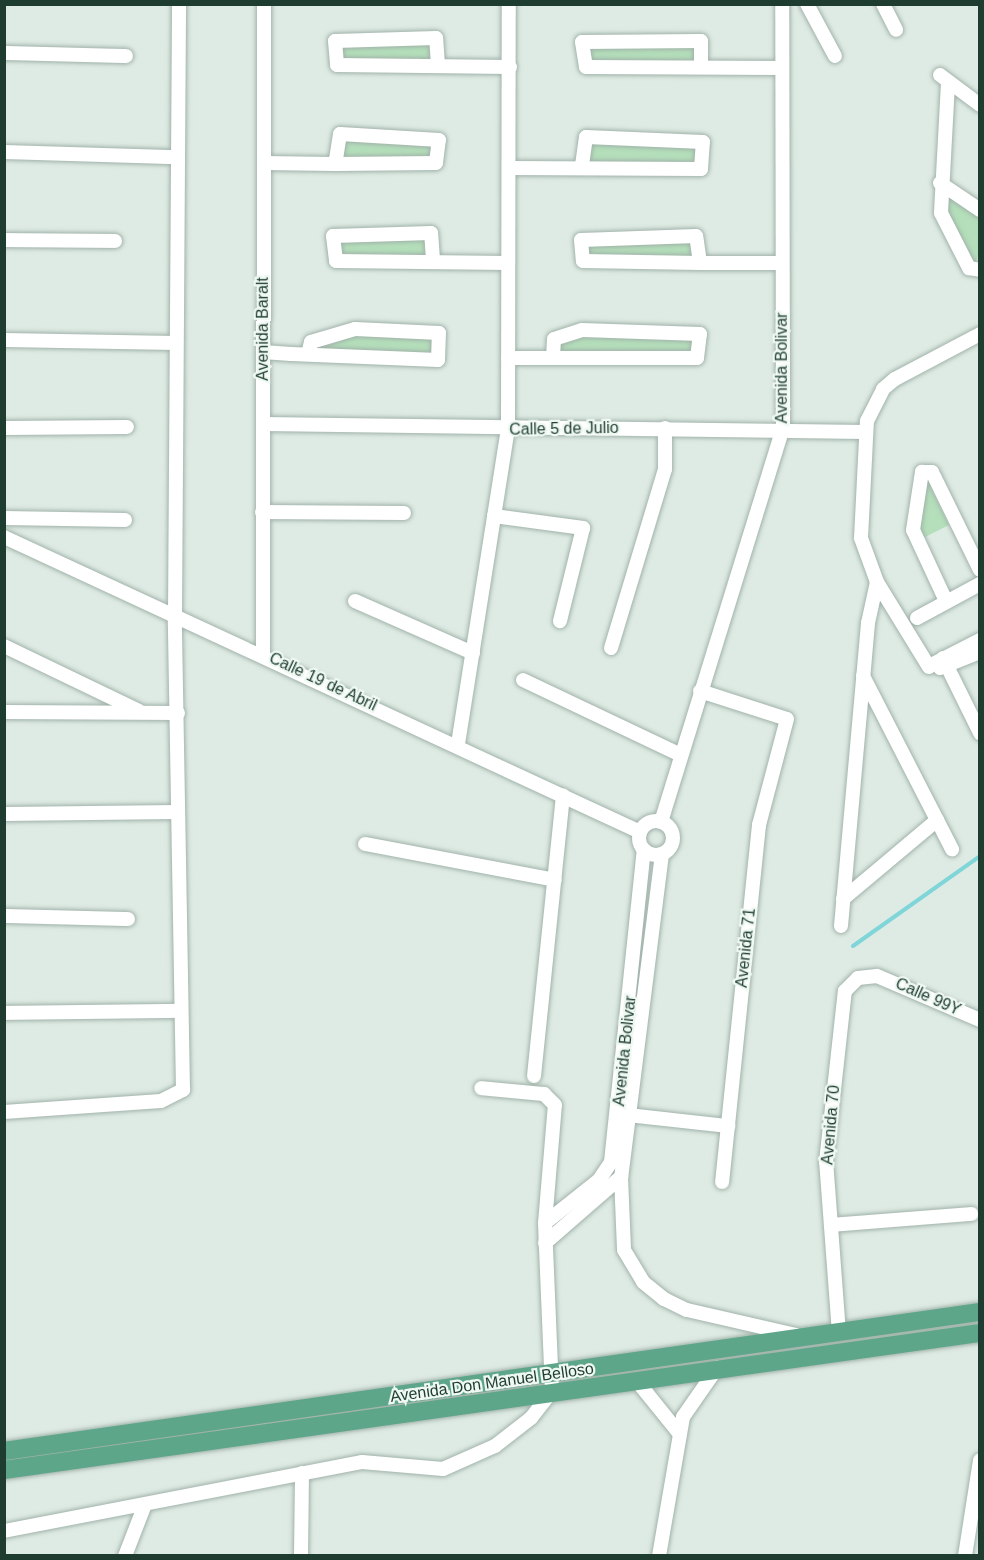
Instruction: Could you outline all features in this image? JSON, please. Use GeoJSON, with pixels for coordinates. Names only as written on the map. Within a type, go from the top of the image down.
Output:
{"type":"FeatureCollection","features":[{"type":"Feature","properties":{"kind":"main road","name":"Avenida Don Manuel Belloso"},"geometry":{"type":"LineString","coordinates":[[4,1470],[552,1383],[807,1338],[980,1312]]}},
{"type":"Feature","properties":{"kind":"main road","name":"Avenida Don Manuel Belloso"},"geometry":{"type":"LineString","coordinates":[[4,1451],[552,1383],[637,1381],[980,1333]]}},
{"type":"Feature","properties":{"kind":"street"},"geometry":{"type":"LineString","coordinates":[[4,1112],[176,1096],[183,1089],[175,615],[179,4]]}},
{"type":"Feature","properties":{"kind":"street","name":"Avenida Baralt"},"geometry":{"type":"LineString","coordinates":[[263,654],[264,4]]}},
{"type":"Feature","properties":{"kind":"street"},"geometry":{"type":"LineString","coordinates":[[458,744],[508,430],[509,4]]}},
{"type":"Feature","properties":{"kind":"street","name":"Avenida Bolivar"},"geometry":{"type":"LineString","coordinates":[[661,822],[783,429],[782,4]]}},
{"type":"Feature","properties":{"kind":"street"},"geometry":{"type":"LineString","coordinates":[[807,4],[835,56]]}},
{"type":"Feature","properties":{"kind":"street"},"geometry":{"type":"LineString","coordinates":[[884,4],[896,30]]}},
{"type":"Feature","properties":{"kind":"street"},"geometry":{"type":"LineString","coordinates":[[438,65],[436,38],[335,41],[337,65],[510,68]]}},
{"type":"Feature","properties":{"kind":"street"},"geometry":{"type":"LineString","coordinates":[[701,67],[699,40],[582,42],[586,67],[781,68]]}},
{"type":"Feature","properties":{"kind":"street"},"geometry":{"type":"LineString","coordinates":[[4,53],[126,56]]}},
{"type":"Feature","properties":{"kind":"street"},"geometry":{"type":"LineString","coordinates":[[980,105],[944,79],[940,183],[944,221],[969,268],[980,270]]}},
{"type":"Feature","properties":{"kind":"street"},"geometry":{"type":"LineString","coordinates":[[264,163],[335,164],[436,163],[439,140],[340,134],[335,164]]}},
{"type":"Feature","properties":{"kind":"street"},"geometry":{"type":"LineString","coordinates":[[509,168],[700,169],[703,142],[586,137],[582,167]]}},
{"type":"Feature","properties":{"kind":"street"},"geometry":{"type":"LineString","coordinates":[[4,152],[177,157]]}},
{"type":"Feature","properties":{"kind":"street"},"geometry":{"type":"LineString","coordinates":[[940,183],[980,210]]}},
{"type":"Feature","properties":{"kind":"street"},"geometry":{"type":"LineString","coordinates":[[433,260],[432,233],[333,236],[336,261],[433,260],[508,263]]}},
{"type":"Feature","properties":{"kind":"street"},"geometry":{"type":"LineString","coordinates":[[700,263],[696,236],[581,240],[583,261],[700,263],[782,263]]}},
{"type":"Feature","properties":{"kind":"street"},"geometry":{"type":"LineString","coordinates":[[4,240],[115,241]]}},
{"type":"Feature","properties":{"kind":"street"},"geometry":{"type":"LineString","coordinates":[[263,352],[438,360],[439,333],[355,329],[311,342],[308,354]]}},
{"type":"Feature","properties":{"kind":"street"},"geometry":{"type":"LineString","coordinates":[[508,358],[697,358],[700,334],[582,330],[554,339],[553,357]]}},
{"type":"Feature","properties":{"kind":"street"},"geometry":{"type":"LineString","coordinates":[[980,334],[895,379],[871,410],[866,432],[861,538],[877,582],[928,667],[980,652]]}},
{"type":"Feature","properties":{"kind":"street"},"geometry":{"type":"LineString","coordinates":[[4,340],[176,343]]}},
{"type":"Feature","properties":{"kind":"street"},"geometry":{"type":"LineString","coordinates":[[871,410],[898,386],[980,345]]}},
{"type":"Feature","properties":{"kind":"street","name":"Calle 5 de Julio"},"geometry":{"type":"LineString","coordinates":[[263,424],[508,430],[665,428],[866,432]]}},
{"type":"Feature","properties":{"kind":"street"},"geometry":{"type":"LineString","coordinates":[[4,428],[127,427]]}},
{"type":"Feature","properties":{"kind":"street"},"geometry":{"type":"LineString","coordinates":[[611,648],[665,469],[665,428]]}},
{"type":"Feature","properties":{"kind":"street"},"geometry":{"type":"LineString","coordinates":[[946,601],[913,530],[922,472],[933,472],[980,570]]}},
{"type":"Feature","properties":{"kind":"street"},"geometry":{"type":"LineString","coordinates":[[262,512],[404,513]]}},
{"type":"Feature","properties":{"kind":"street"},"geometry":{"type":"LineString","coordinates":[[494,516],[583,528],[560,621]]}},
{"type":"Feature","properties":{"kind":"street"},"geometry":{"type":"LineString","coordinates":[[4,518],[125,520]]}},
{"type":"Feature","properties":{"kind":"street","name":"Calle 19 de Abril"},"geometry":{"type":"LineString","coordinates":[[4,537],[458,744],[640,832]]}},
{"type":"Feature","properties":{"kind":"street"},"geometry":{"type":"LineString","coordinates":[[841,926],[863,676],[877,582]]}},
{"type":"Feature","properties":{"kind":"street"},"geometry":{"type":"LineString","coordinates":[[917,618],[980,584]]}},
{"type":"Feature","properties":{"kind":"street"},"geometry":{"type":"LineString","coordinates":[[355,601],[472,653]]}},
{"type":"Feature","properties":{"kind":"street"},"geometry":{"type":"LineString","coordinates":[[945,663],[980,640]]}},
{"type":"Feature","properties":{"kind":"street"},"geometry":{"type":"LineString","coordinates":[[4,646],[147,714]]}},
{"type":"Feature","properties":{"kind":"street"},"geometry":{"type":"LineString","coordinates":[[945,663],[974,707],[980,733]]}},
{"type":"Feature","properties":{"kind":"street"},"geometry":{"type":"LineString","coordinates":[[863,676],[952,849]]}},
{"type":"Feature","properties":{"kind":"street"},"geometry":{"type":"LineString","coordinates":[[523,680],[681,755]]}},
{"type":"Feature","properties":{"kind":"street","name":"Avenida 71"},"geometry":{"type":"LineString","coordinates":[[700,691],[786,717],[759,825],[722,1182]]}},
{"type":"Feature","properties":{"kind":"street"},"geometry":{"type":"LineString","coordinates":[[4,712],[178,713]]}},
{"type":"Feature","properties":{"kind":"street"},"geometry":{"type":"LineString","coordinates":[[534,1076],[563,795]]}},
{"type":"Feature","properties":{"kind":"street"},"geometry":{"type":"LineString","coordinates":[[4,814],[177,812]]}},
{"type":"Feature","properties":{"kind":"street"},"geometry":{"type":"LineString","coordinates":[[843,899],[937,820]]}},
{"type":"Feature","properties":{"kind":"street"},"geometry":{"type":"LineString","coordinates":[[662,854],[644,850],[640,832],[650,822],[661,822],[673,835],[662,854],[628,1114],[621,1176],[624,1250],[643,1282],[687,1310],[807,1338]]}},
{"type":"Feature","properties":{"kind":"street"},"geometry":{"type":"LineString","coordinates":[[365,844],[555,880]]}},
{"type":"Feature","properties":{"kind":"street","name":"Avenida Bolivar"},"geometry":{"type":"LineString","coordinates":[[545,1223],[599,1180],[610,1162],[644,850]]}},
{"type":"Feature","properties":{"kind":"street"},"geometry":{"type":"LineString","coordinates":[[4,916],[128,919]]}},
{"type":"Feature","properties":{"kind":"street","name":"Calle 99Y"},"geometry":{"type":"LineString","coordinates":[[877,976],[980,1020]]}},
{"type":"Feature","properties":{"kind":"street","name":"Avenida 70"},"geometry":{"type":"LineString","coordinates":[[839,1333],[826,1162],[845,991],[858,978],[877,976]]}},
{"type":"Feature","properties":{"kind":"street"},"geometry":{"type":"LineString","coordinates":[[4,1013],[180,1011]]}},
{"type":"Feature","properties":{"kind":"street"},"geometry":{"type":"LineString","coordinates":[[4,1531],[144,1507],[363,1462],[443,1469],[467,1461],[519,1429],[552,1383],[545,1223],[555,1105],[544,1094],[481,1088]]}},
{"type":"Feature","properties":{"kind":"street"},"geometry":{"type":"LineString","coordinates":[[628,1114],[728,1125]]}},
{"type":"Feature","properties":{"kind":"street"},"geometry":{"type":"LineString","coordinates":[[545,1244],[621,1176]]}},
{"type":"Feature","properties":{"kind":"street"},"geometry":{"type":"LineString","coordinates":[[831,1226],[972,1214]]}},
{"type":"Feature","properties":{"kind":"street"},"geometry":{"type":"LineString","coordinates":[[659,1556],[679,1433],[692,1400],[717,1368]]}},
{"type":"Feature","properties":{"kind":"street"},"geometry":{"type":"LineString","coordinates":[[637,1381],[679,1433]]}},
{"type":"Feature","properties":{"kind":"street"},"geometry":{"type":"LineString","coordinates":[[965,1556],[974,1525],[980,1461]]}},
{"type":"Feature","properties":{"kind":"street"},"geometry":{"type":"LineString","coordinates":[[301,1556],[302,1473]]}},
{"type":"Feature","properties":{"kind":"street"},"geometry":{"type":"LineString","coordinates":[[125,1556],[144,1507]]}},
{"type":"Feature","properties":{"kind":"green space"},"geometry":{"type":"Polygon","coordinates":[[[340,42],[435,42],[433,60],[341,58],[340,42]]]}},
{"type":"Feature","properties":{"kind":"green space"},"geometry":{"type":"Polygon","coordinates":[[[589,45],[697,46],[695,64],[588,61],[589,45]]]}},
{"type":"Feature","properties":{"kind":"green space"},"geometry":{"type":"Polygon","coordinates":[[[340,140],[434,142],[434,159],[339,159],[340,140]]]}},
{"type":"Feature","properties":{"kind":"green space"},"geometry":{"type":"Polygon","coordinates":[[[588,143],[696,146],[695,163],[588,162],[588,143]]]}},
{"type":"Feature","properties":{"kind":"green space"},"geometry":{"type":"Polygon","coordinates":[[[947,194],[979,214],[979,254],[974,266],[947,212],[947,194]]]}},
{"type":"Feature","properties":{"kind":"green space"},"geometry":{"type":"Polygon","coordinates":[[[339,238],[428,238],[429,257],[339,256],[339,238]]]}},
{"type":"Feature","properties":{"kind":"green space"},"geometry":{"type":"Polygon","coordinates":[[[694,241],[694,258],[586,256],[585,242],[694,241]]]}},
{"type":"Feature","properties":{"kind":"green space"},"geometry":{"type":"Polygon","coordinates":[[[578,333],[694,335],[692,354],[559,352],[559,340],[578,333]]]}},
{"type":"Feature","properties":{"kind":"green space"},"geometry":{"type":"Polygon","coordinates":[[[352,336],[434,336],[434,355],[316,350],[352,336]]]}},
{"type":"Feature","properties":{"kind":"green space"},"geometry":{"type":"Polygon","coordinates":[[[929,484],[949,525],[921,539],[915,520],[924,487],[929,484]]]}},
{"type":"Feature","properties":{"kind":"waterway"},"geometry":{"type":"LineString","coordinates":[[853,946],[980,856]]}}]}
